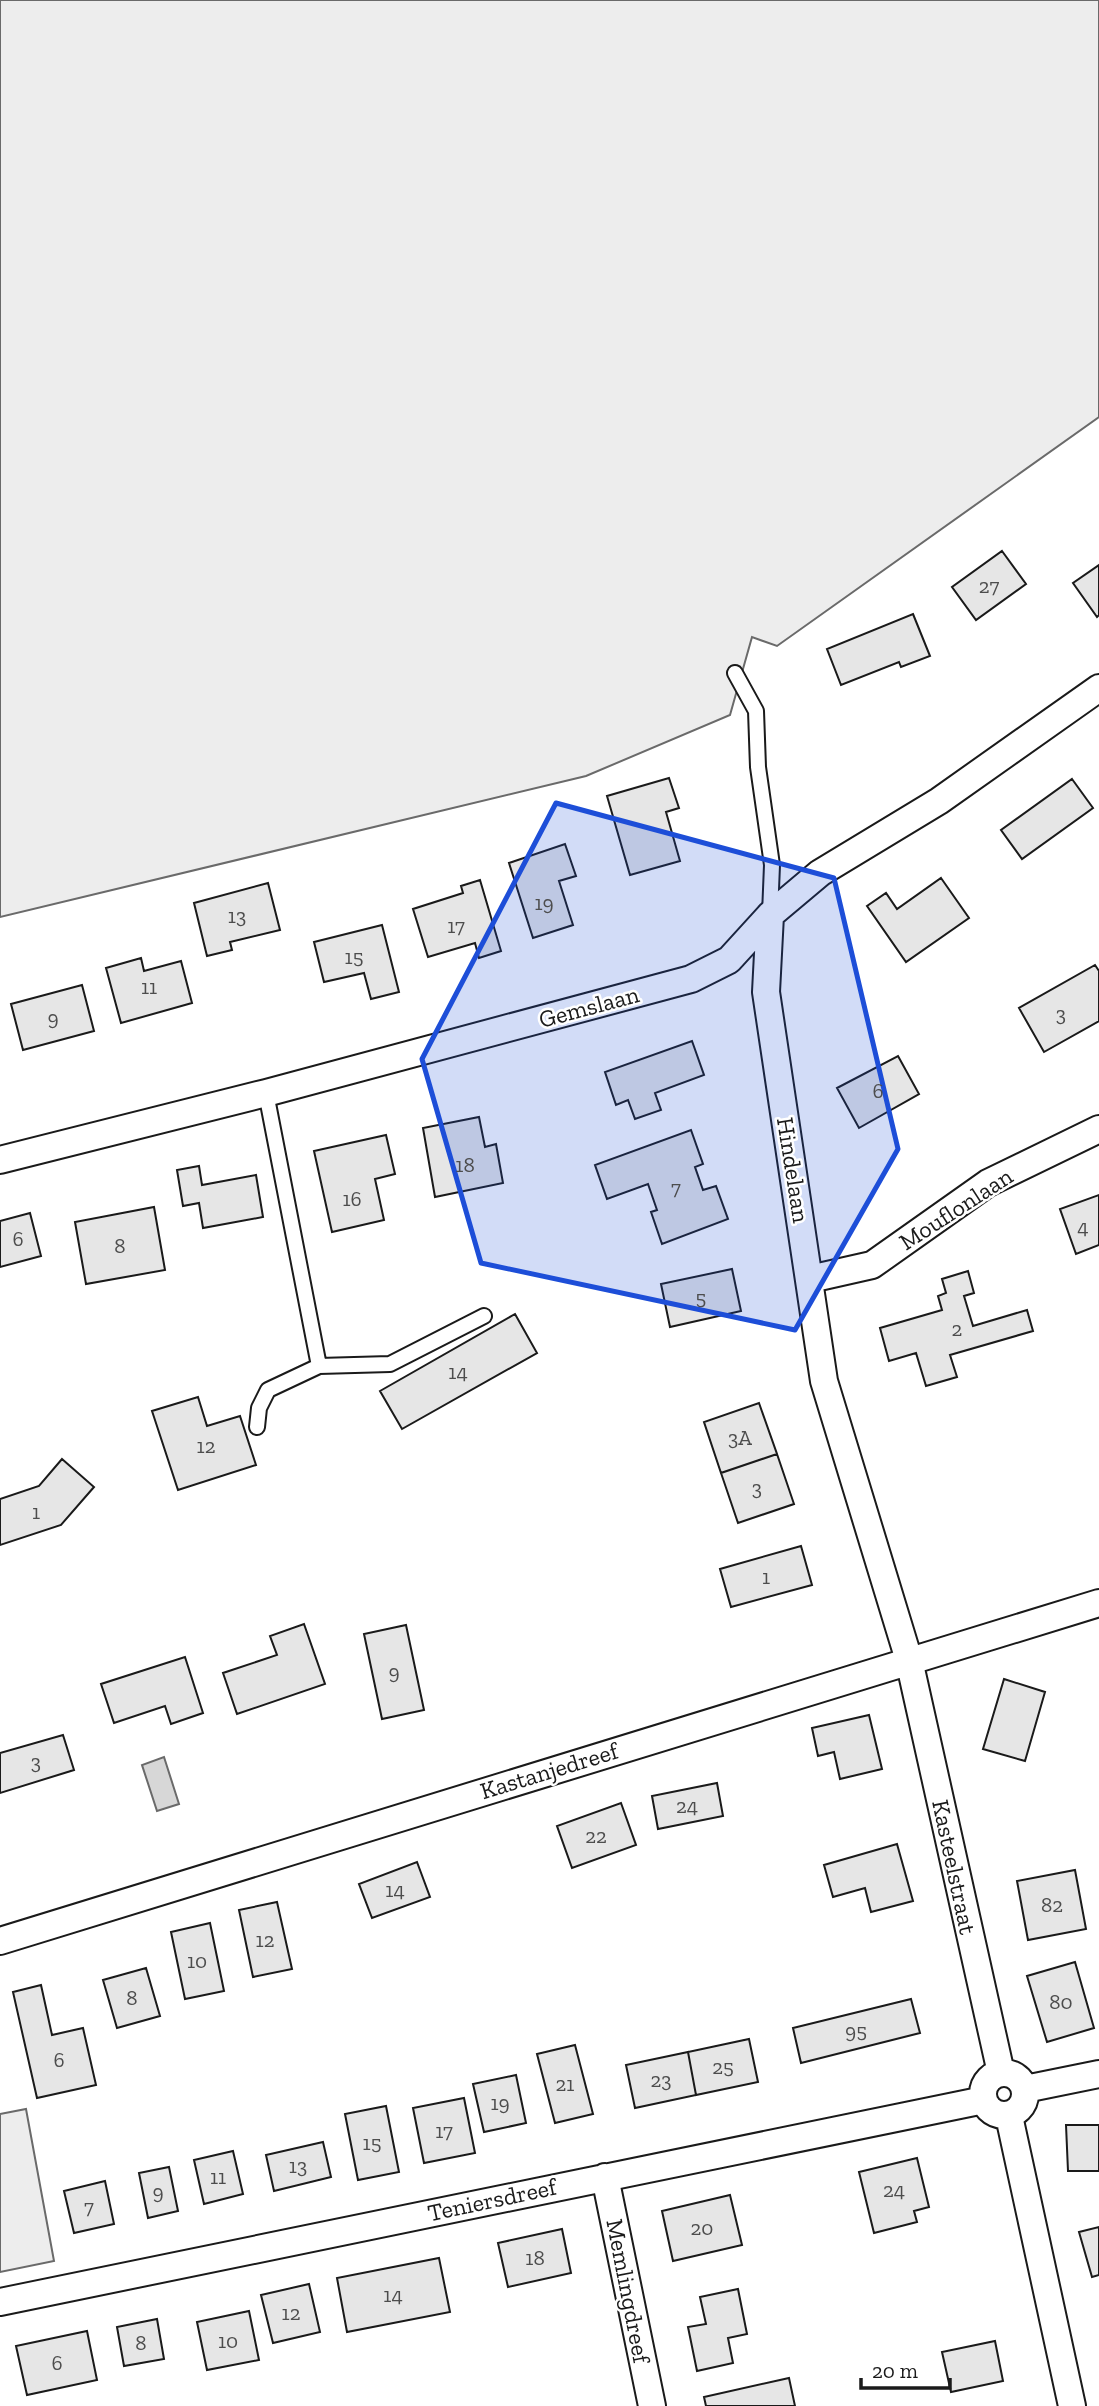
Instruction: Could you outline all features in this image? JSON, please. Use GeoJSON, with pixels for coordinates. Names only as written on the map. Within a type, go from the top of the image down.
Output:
{"type":"FeatureCollection","features":[{"type":"Feature","properties":{"kind":"street","name":"Gemslaan"},"geometry":{"type":"LineString","coordinates":[[0,1160],[266,1093],[691,979],[729,961],[770,915],[820,873],[939,801],[1099,688]]}},
{"type":"Feature","properties":{"kind":"street","name":"Hindelaan"},"geometry":{"type":"LineString","coordinates":[[770,915],[766,992],[824,1381],[909,1660]]}},
{"type":"Feature","properties":{"kind":"street","name":"Mouflonlaan"},"geometry":{"type":"LineString","coordinates":[[810,1279],[872,1265],[988,1183],[1099,1129]]}},
{"type":"Feature","properties":{"kind":"street","name":"Kastanjedreef"},"geometry":{"type":"LineString","coordinates":[[0,1941],[1099,1603]]}},
{"type":"Feature","properties":{"kind":"street","name":"Kasteelstraat"},"geometry":{"type":"LineString","coordinates":[[909,1660],[1001,2073]]}},
{"type":"Feature","properties":{"kind":"street"},"geometry":{"type":"LineString","coordinates":[[1001,2073],[1016,2076],[1025,2089],[1023,2106],[1009,2116],[993,2113],[984,2100],[986,2083],[1001,2073]]}},
{"type":"Feature","properties":{"kind":"street"},"geometry":{"type":"LineString","coordinates":[[1025,2089],[1099,2074]]}},
{"type":"Feature","properties":{"kind":"street","name":"Teniersdreef"},"geometry":{"type":"LineString","coordinates":[[0,2302],[984,2100]]}},
{"type":"Feature","properties":{"kind":"street"},"geometry":{"type":"LineString","coordinates":[[1009,2116],[1072,2406]]}},
{"type":"Feature","properties":{"kind":"street","name":"Memlingdreef"},"geometry":{"type":"LineString","coordinates":[[605,2177],[652,2406]]}},
{"type":"Feature","properties":{"kind":"lane","name":"Hindelaan"},"geometry":{"type":"LineString","coordinates":[[735,673],[756,711],[758,767],[772,865],[770,915]]}},
{"type":"Feature","properties":{"kind":"lane"},"geometry":{"type":"LineString","coordinates":[[266,1093],[319,1366]]}},
{"type":"Feature","properties":{"kind":"lane"},"geometry":{"type":"LineString","coordinates":[[257,1427],[259,1408],[268,1391],[319,1366],[390,1364],[484,1316]]}},
{"type":"Feature","properties":{"kind":"highlighted area"},"geometry":{"type":"Polygon","coordinates":[[[556,803],[834,878],[898,1149],[795,1330],[481,1263],[422,1059],[556,803]]]}},
{"type":"Feature","properties":{"kind":"shaded area"},"geometry":{"type":"Polygon","coordinates":[[[0,0],[1099,0],[1099,417],[777,646],[752,637],[730,715],[586,776],[0,917],[0,0]]]}},
{"type":"Feature","properties":{"kind":"shaded area"},"geometry":{"type":"Polygon","coordinates":[[[164,1757],[179,1804],[157,1811],[142,1765],[164,1757]]]}},
{"type":"Feature","properties":{"kind":"shaded area"},"geometry":{"type":"Polygon","coordinates":[[[26,2109],[54,2261],[0,2272],[0,2114],[26,2109]]]}},
{"type":"Feature","properties":{"kind":"building"},"geometry":{"type":"Polygon","coordinates":[[[1002,551],[1026,584],[976,620],[952,587],[1002,551]]]}},
{"type":"Feature","properties":{"kind":"building"},"geometry":{"type":"Polygon","coordinates":[[[1099,565],[1099,615],[1097,617],[1073,583],[1099,565]]]}},
{"type":"Feature","properties":{"kind":"building"},"geometry":{"type":"Polygon","coordinates":[[[913,614],[930,656],[901,667],[899,662],[841,685],[827,649],[913,614]]]}},
{"type":"Feature","properties":{"kind":"building"},"geometry":{"type":"Polygon","coordinates":[[[669,778],[679,808],[666,812],[680,861],[630,875],[607,796],[669,778]]]}},
{"type":"Feature","properties":{"kind":"building"},"geometry":{"type":"Polygon","coordinates":[[[1072,779],[1093,808],[1022,859],[1001,830],[1072,779]]]}},
{"type":"Feature","properties":{"kind":"building"},"geometry":{"type":"Polygon","coordinates":[[[565,844],[576,876],[559,881],[573,925],[533,938],[509,863],[565,844]]]}},
{"type":"Feature","properties":{"kind":"building"},"geometry":{"type":"Polygon","coordinates":[[[941,878],[969,918],[906,962],[867,906],[886,893],[897,909],[941,878]]]}},
{"type":"Feature","properties":{"kind":"building"},"geometry":{"type":"Polygon","coordinates":[[[480,880],[501,951],[479,958],[475,943],[428,957],[413,909],[463,893],[461,886],[480,880]]]}},
{"type":"Feature","properties":{"kind":"building"},"geometry":{"type":"Polygon","coordinates":[[[268,883],[280,930],[230,942],[232,950],[207,956],[194,903],[268,883]]]}},
{"type":"Feature","properties":{"kind":"building"},"geometry":{"type":"Polygon","coordinates":[[[382,925],[399,992],[371,999],[364,973],[324,982],[314,942],[382,925]]]}},
{"type":"Feature","properties":{"kind":"building"},"geometry":{"type":"Polygon","coordinates":[[[141,958],[144,971],[181,961],[192,1003],[121,1023],[106,968],[141,958]]]}},
{"type":"Feature","properties":{"kind":"building"},"geometry":{"type":"Polygon","coordinates":[[[1095,965],[1099,971],[1099,1021],[1044,1052],[1019,1008],[1095,965]]]}},
{"type":"Feature","properties":{"kind":"building"},"geometry":{"type":"Polygon","coordinates":[[[82,985],[94,1031],[23,1050],[11,1004],[82,985]]]}},
{"type":"Feature","properties":{"kind":"building"},"geometry":{"type":"Polygon","coordinates":[[[692,1041],[704,1075],[655,1093],[661,1110],[635,1119],[628,1100],[616,1105],[605,1072],[692,1041]]]}},
{"type":"Feature","properties":{"kind":"building"},"geometry":{"type":"Polygon","coordinates":[[[898,1056],[919,1094],[859,1128],[837,1088],[898,1056]]]}},
{"type":"Feature","properties":{"kind":"building"},"geometry":{"type":"Polygon","coordinates":[[[479,1117],[485,1147],[496,1144],[503,1183],[435,1197],[423,1128],[479,1117]]]}},
{"type":"Feature","properties":{"kind":"building"},"geometry":{"type":"Polygon","coordinates":[[[691,1130],[703,1164],[695,1167],[703,1190],[716,1186],[728,1219],[662,1244],[651,1212],[657,1210],[648,1184],[607,1199],[595,1165],[691,1130]]]}},
{"type":"Feature","properties":{"kind":"building"},"geometry":{"type":"Polygon","coordinates":[[[386,1135],[395,1174],[375,1179],[384,1220],[332,1232],[314,1151],[386,1135]]]}},
{"type":"Feature","properties":{"kind":"building"},"geometry":{"type":"Polygon","coordinates":[[[199,1166],[202,1185],[256,1175],[263,1217],[203,1228],[199,1203],[183,1206],[177,1170],[199,1166]]]}},
{"type":"Feature","properties":{"kind":"building"},"geometry":{"type":"Polygon","coordinates":[[[1099,1195],[1099,1245],[1076,1254],[1060,1209],[1099,1195]]]}},
{"type":"Feature","properties":{"kind":"building"},"geometry":{"type":"Polygon","coordinates":[[[154,1207],[165,1270],[86,1284],[75,1222],[154,1207]]]}},
{"type":"Feature","properties":{"kind":"building"},"geometry":{"type":"Polygon","coordinates":[[[30,1213],[41,1256],[0,1267],[0,1221],[30,1213]]]}},
{"type":"Feature","properties":{"kind":"building"},"geometry":{"type":"Polygon","coordinates":[[[732,1269],[741,1311],[670,1327],[661,1284],[732,1269]]]}},
{"type":"Feature","properties":{"kind":"building"},"geometry":{"type":"Polygon","coordinates":[[[968,1271],[974,1293],[964,1296],[973,1326],[1027,1310],[1033,1331],[950,1355],[957,1377],[926,1386],[916,1353],[889,1361],[880,1328],[942,1310],[938,1296],[946,1293],[942,1279],[968,1271]]]}},
{"type":"Feature","properties":{"kind":"building"},"geometry":{"type":"Polygon","coordinates":[[[515,1314],[537,1353],[402,1429],[380,1391],[515,1314]]]}},
{"type":"Feature","properties":{"kind":"building"},"geometry":{"type":"Polygon","coordinates":[[[198,1397],[207,1426],[240,1416],[256,1465],[178,1490],[152,1411],[198,1397]]]}},
{"type":"Feature","properties":{"kind":"building"},"geometry":{"type":"Polygon","coordinates":[[[759,1403],[777,1454],[721,1473],[704,1422],[759,1403]]]}},
{"type":"Feature","properties":{"kind":"building"},"geometry":{"type":"Polygon","coordinates":[[[777,1454],[794,1504],[738,1523],[721,1473],[777,1454]]]}},
{"type":"Feature","properties":{"kind":"building"},"geometry":{"type":"Polygon","coordinates":[[[62,1459],[94,1487],[61,1525],[0,1545],[0,1499],[39,1486],[62,1459]]]}},
{"type":"Feature","properties":{"kind":"building"},"geometry":{"type":"Polygon","coordinates":[[[801,1546],[812,1585],[731,1607],[720,1569],[801,1546]]]}},
{"type":"Feature","properties":{"kind":"building"},"geometry":{"type":"Polygon","coordinates":[[[304,1624],[325,1684],[237,1714],[223,1673],[277,1655],[270,1636],[304,1624]]]}},
{"type":"Feature","properties":{"kind":"building"},"geometry":{"type":"Polygon","coordinates":[[[406,1625],[424,1710],[382,1719],[364,1634],[406,1625]]]}},
{"type":"Feature","properties":{"kind":"building"},"geometry":{"type":"Polygon","coordinates":[[[185,1657],[203,1713],[171,1724],[165,1706],[114,1723],[101,1684],[185,1657]]]}},
{"type":"Feature","properties":{"kind":"building"},"geometry":{"type":"Polygon","coordinates":[[[1004,1679],[1045,1692],[1025,1761],[983,1749],[1004,1679]]]}},
{"type":"Feature","properties":{"kind":"building"},"geometry":{"type":"Polygon","coordinates":[[[869,1715],[882,1769],[840,1779],[834,1752],[818,1756],[812,1728],[869,1715]]]}},
{"type":"Feature","properties":{"kind":"building"},"geometry":{"type":"Polygon","coordinates":[[[63,1735],[74,1770],[0,1793],[0,1753],[63,1735]]]}},
{"type":"Feature","properties":{"kind":"building"},"geometry":{"type":"Polygon","coordinates":[[[717,1783],[723,1816],[658,1829],[652,1796],[717,1783]]]}},
{"type":"Feature","properties":{"kind":"building"},"geometry":{"type":"Polygon","coordinates":[[[621,1803],[636,1845],[572,1868],[557,1826],[621,1803]]]}},
{"type":"Feature","properties":{"kind":"building"},"geometry":{"type":"Polygon","coordinates":[[[897,1844],[913,1901],[871,1912],[865,1888],[833,1897],[824,1865],[897,1844]]]}},
{"type":"Feature","properties":{"kind":"building"},"geometry":{"type":"Polygon","coordinates":[[[417,1862],[430,1897],[372,1918],[359,1884],[417,1862]]]}},
{"type":"Feature","properties":{"kind":"building"},"geometry":{"type":"Polygon","coordinates":[[[1075,1870],[1086,1929],[1028,1940],[1017,1881],[1075,1870]]]}},
{"type":"Feature","properties":{"kind":"building"},"geometry":{"type":"Polygon","coordinates":[[[277,1902],[292,1969],[253,1977],[239,1910],[277,1902]]]}},
{"type":"Feature","properties":{"kind":"building"},"geometry":{"type":"Polygon","coordinates":[[[210,1923],[224,1991],[185,1999],[171,1932],[210,1923]]]}},
{"type":"Feature","properties":{"kind":"building"},"geometry":{"type":"Polygon","coordinates":[[[1075,1962],[1094,2028],[1047,2042],[1027,1976],[1075,1962]]]}},
{"type":"Feature","properties":{"kind":"building"},"geometry":{"type":"Polygon","coordinates":[[[146,1968],[160,2016],[117,2028],[103,1980],[146,1968]]]}},
{"type":"Feature","properties":{"kind":"building"},"geometry":{"type":"Polygon","coordinates":[[[41,1985],[52,2035],[83,2028],[96,2085],[37,2098],[13,1992],[41,1985]]]}},
{"type":"Feature","properties":{"kind":"building"},"geometry":{"type":"Polygon","coordinates":[[[911,1999],[920,2033],[801,2063],[793,2028],[911,1999]]]}},
{"type":"Feature","properties":{"kind":"building"},"geometry":{"type":"Polygon","coordinates":[[[749,2039],[758,2082],[696,2095],[688,2052],[749,2039]]]}},
{"type":"Feature","properties":{"kind":"building"},"geometry":{"type":"Polygon","coordinates":[[[575,2045],[593,2114],[555,2123],[537,2054],[575,2045]]]}},
{"type":"Feature","properties":{"kind":"building"},"geometry":{"type":"Polygon","coordinates":[[[688,2052],[696,2095],[635,2108],[626,2065],[688,2052]]]}},
{"type":"Feature","properties":{"kind":"building"},"geometry":{"type":"Polygon","coordinates":[[[516,2075],[526,2123],[484,2132],[473,2084],[516,2075]]]}},
{"type":"Feature","properties":{"kind":"building"},"geometry":{"type":"Polygon","coordinates":[[[464,2098],[475,2153],[424,2163],[413,2108],[464,2098]]]}},
{"type":"Feature","properties":{"kind":"building"},"geometry":{"type":"Polygon","coordinates":[[[386,2106],[399,2172],[358,2180],[345,2114],[386,2106]]]}},
{"type":"Feature","properties":{"kind":"building"},"geometry":{"type":"Polygon","coordinates":[[[1066,2125],[1099,2125],[1099,2171],[1068,2171],[1066,2125]]]}},
{"type":"Feature","properties":{"kind":"building"},"geometry":{"type":"Polygon","coordinates":[[[323,2142],[331,2177],[274,2191],[266,2155],[323,2142]]]}},
{"type":"Feature","properties":{"kind":"building"},"geometry":{"type":"Polygon","coordinates":[[[233,2151],[243,2194],[204,2204],[194,2160],[233,2151]]]}},
{"type":"Feature","properties":{"kind":"building"},"geometry":{"type":"Polygon","coordinates":[[[917,2158],[929,2207],[914,2211],[917,2222],[874,2233],[859,2172],[917,2158]]]}},
{"type":"Feature","properties":{"kind":"building"},"geometry":{"type":"Polygon","coordinates":[[[169,2167],[178,2211],[148,2218],[139,2173],[169,2167]]]}},
{"type":"Feature","properties":{"kind":"building"},"geometry":{"type":"Polygon","coordinates":[[[105,2181],[114,2224],[74,2233],[64,2191],[105,2181]]]}},
{"type":"Feature","properties":{"kind":"building"},"geometry":{"type":"Polygon","coordinates":[[[730,2195],[742,2245],[673,2261],[662,2211],[730,2195]]]}},
{"type":"Feature","properties":{"kind":"building"},"geometry":{"type":"Polygon","coordinates":[[[1099,2227],[1099,2275],[1092,2277],[1079,2232],[1099,2227]]]}},
{"type":"Feature","properties":{"kind":"building"},"geometry":{"type":"Polygon","coordinates":[[[562,2229],[571,2273],[508,2287],[498,2243],[562,2229]]]}},
{"type":"Feature","properties":{"kind":"building"},"geometry":{"type":"Polygon","coordinates":[[[439,2258],[450,2312],[347,2332],[337,2278],[439,2258]]]}},
{"type":"Feature","properties":{"kind":"building"},"geometry":{"type":"Polygon","coordinates":[[[309,2284],[320,2332],[273,2343],[261,2295],[309,2284]]]}},
{"type":"Feature","properties":{"kind":"building"},"geometry":{"type":"Polygon","coordinates":[[[738,2289],[747,2334],[728,2338],[733,2363],[697,2371],[688,2327],[706,2324],[700,2297],[738,2289]]]}},
{"type":"Feature","properties":{"kind":"building"},"geometry":{"type":"Polygon","coordinates":[[[249,2311],[259,2360],[207,2370],[197,2322],[249,2311]]]}},
{"type":"Feature","properties":{"kind":"building"},"geometry":{"type":"Polygon","coordinates":[[[157,2319],[164,2359],[124,2366],[117,2327],[157,2319]]]}},
{"type":"Feature","properties":{"kind":"building"},"geometry":{"type":"Polygon","coordinates":[[[87,2331],[97,2380],[27,2395],[16,2346],[87,2331]]]}},
{"type":"Feature","properties":{"kind":"building"},"geometry":{"type":"Polygon","coordinates":[[[995,2341],[1003,2381],[951,2392],[942,2352],[995,2341]]]}},
{"type":"Feature","properties":{"kind":"building"},"geometry":{"type":"Polygon","coordinates":[[[789,2378],[795,2406],[706,2406],[704,2397],[789,2378]]]}}]}
